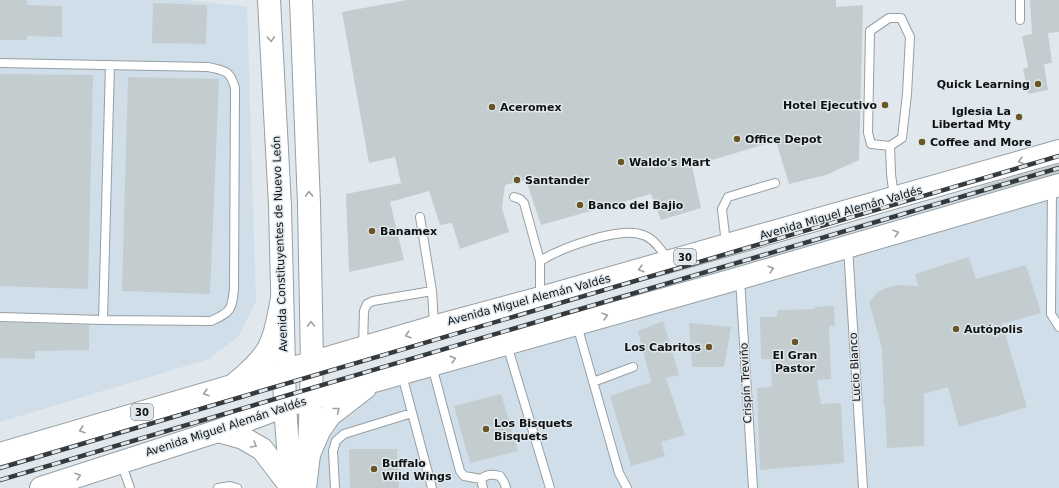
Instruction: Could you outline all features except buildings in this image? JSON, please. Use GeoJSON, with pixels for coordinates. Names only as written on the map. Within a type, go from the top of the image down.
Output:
{"type":"FeatureCollection","features":[{"type":"Feature","properties":{"kind":"main road","name":"Avenida Constituyentes de Nuevo León"},"geometry":{"type":"LineString","coordinates":[[270,0],[280,206],[285,406],[296,488]]}},
{"type":"Feature","properties":{"kind":"main road"},"geometry":{"type":"LineString","coordinates":[[301,0],[309,204],[312,363],[309,454]]}},
{"type":"Feature","properties":{"kind":"main road","name":"Avenida Miguel Alemán Valdés"},"geometry":{"type":"LineString","coordinates":[[0,454],[435,327],[1059,151]]}},
{"type":"Feature","properties":{"kind":"main road","name":"Avenida Miguel Alemán Valdés"},"geometry":{"type":"LineString","coordinates":[[41,488],[218,431],[285,406],[740,278],[1057,182]]}},
{"type":"Feature","properties":{"kind":"main road"},"geometry":{"type":"LineString","coordinates":[[233,385],[249,372],[266,353],[274,334],[282,299]]}},
{"type":"Feature","properties":{"kind":"main road"},"geometry":{"type":"LineString","coordinates":[[218,431],[243,438],[262,449],[296,488],[319,431],[330,415],[375,381]]}},
{"type":"Feature","properties":{"kind":"lane"},"geometry":{"type":"LineString","coordinates":[[1020,0],[1020,20]]}},
{"type":"Feature","properties":{"kind":"lane"},"geometry":{"type":"LineString","coordinates":[[889,18],[901,18],[910,38],[907,94],[902,138],[890,146],[871,144],[868,133],[870,30],[889,18]]}},
{"type":"Feature","properties":{"kind":"lane"},"geometry":{"type":"LineString","coordinates":[[0,63],[208,67],[224,71],[232,77],[235,88],[234,288],[233,302],[227,314],[211,321],[0,317]]}},
{"type":"Feature","properties":{"kind":"lane"},"geometry":{"type":"LineString","coordinates":[[103,320],[110,65]]}},
{"type":"Feature","properties":{"kind":"lane"},"geometry":{"type":"LineString","coordinates":[[890,146],[894,198]]}},
{"type":"Feature","properties":{"kind":"lane"},"geometry":{"type":"LineString","coordinates":[[1057,182],[1051,314],[1059,327]]}},
{"type":"Feature","properties":{"kind":"lane"},"geometry":{"type":"LineString","coordinates":[[726,245],[722,209],[728,198],[775,183]]}},
{"type":"Feature","properties":{"kind":"lane"},"geometry":{"type":"LineString","coordinates":[[514,197],[520,199],[524,203],[540,261],[540,298]]}},
{"type":"Feature","properties":{"kind":"lane"},"geometry":{"type":"LineString","coordinates":[[420,217],[432,291],[435,327]]}},
{"type":"Feature","properties":{"kind":"lane"},"geometry":{"type":"LineString","coordinates":[[540,261],[564,248],[610,235],[627,232],[644,235],[655,244],[670,261]]}},
{"type":"Feature","properties":{"kind":"lane","name":"Lucio Blanco"},"geometry":{"type":"LineString","coordinates":[[848,246],[863,488]]}},
{"type":"Feature","properties":{"kind":"lane","name":"Crispín Treviño"},"geometry":{"type":"LineString","coordinates":[[740,278],[753,488]]}},
{"type":"Feature","properties":{"kind":"lane"},"geometry":{"type":"LineString","coordinates":[[362,348],[364,311],[367,304],[374,301],[432,291]]}},
{"type":"Feature","properties":{"kind":"lane"},"geometry":{"type":"LineString","coordinates":[[576,324],[619,474],[627,488]]}},
{"type":"Feature","properties":{"kind":"lane"},"geometry":{"type":"LineString","coordinates":[[507,344],[550,488]]}},
{"type":"Feature","properties":{"kind":"lane"},"geometry":{"type":"LineString","coordinates":[[431,365],[460,471],[464,476],[480,479]]}},
{"type":"Feature","properties":{"kind":"lane"},"geometry":{"type":"LineString","coordinates":[[593,382],[633,366]]}},
{"type":"Feature","properties":{"kind":"lane"},"geometry":{"type":"LineString","coordinates":[[402,374],[432,488]]}},
{"type":"Feature","properties":{"kind":"lane"},"geometry":{"type":"LineString","coordinates":[[335,488],[333,451],[336,441],[344,434],[412,413]]}},
{"type":"Feature","properties":{"kind":"lane"},"geometry":{"type":"LineString","coordinates":[[121,462],[130,488]]}},
{"type":"Feature","properties":{"kind":"lane"},"geometry":{"type":"LineString","coordinates":[[480,479],[486,474],[500,476],[506,488]]}},
{"type":"Feature","properties":{"kind":"lane"},"geometry":{"type":"LineString","coordinates":[[480,479],[483,488]]}},
{"type":"Feature","properties":{"kind":"lane"},"geometry":{"type":"LineString","coordinates":[[218,488],[230,486],[237,488]]}},
{"type":"Feature","properties":{"kind":"shaded area"},"geometry":{"type":"Polygon","coordinates":[[[0,0],[188,0],[247,7],[256,301],[239,336],[209,359],[0,422],[0,0]]]}},
{"type":"Feature","properties":{"kind":"shaded area"},"geometry":{"type":"Polygon","coordinates":[[[1059,164],[1059,488],[306,488],[307,387],[1059,164]]]}},
{"type":"Feature","properties":{"kind":"railway"},"geometry":{"type":"LineString","coordinates":[[0,468],[1059,156]]}},
{"type":"Feature","properties":{"kind":"railway"},"geometry":{"type":"LineString","coordinates":[[0,480],[1059,168]]}},
{"type":"Feature","properties":{"kind":"place","name":"Quick Learning"},"geometry":{"type":"Point","coordinates":[1038,84]}},
{"type":"Feature","properties":{"kind":"place","name":"Hotel Ejecutivo"},"geometry":{"type":"Point","coordinates":[885,105]}},
{"type":"Feature","properties":{"kind":"place","name":"Aceromex"},"geometry":{"type":"Point","coordinates":[492,107]}},
{"type":"Feature","properties":{"kind":"place","name":"Iglesia La Libertad Mty"},"geometry":{"type":"Point","coordinates":[1019,117]}},
{"type":"Feature","properties":{"kind":"place","name":"Office Depot"},"geometry":{"type":"Point","coordinates":[737,139]}},
{"type":"Feature","properties":{"kind":"place","name":"Coffee and More"},"geometry":{"type":"Point","coordinates":[922,142]}},
{"type":"Feature","properties":{"kind":"place","name":"Waldo's Mart"},"geometry":{"type":"Point","coordinates":[621,162]}},
{"type":"Feature","properties":{"kind":"place","name":"Santander"},"geometry":{"type":"Point","coordinates":[517,180]}},
{"type":"Feature","properties":{"kind":"place","name":"Banco del Bajio"},"geometry":{"type":"Point","coordinates":[580,205]}},
{"type":"Feature","properties":{"kind":"place","name":"Banamex"},"geometry":{"type":"Point","coordinates":[372,231]}},
{"type":"Feature","properties":{"kind":"place","name":"Autópolis"},"geometry":{"type":"Point","coordinates":[956,329]}},
{"type":"Feature","properties":{"kind":"place","name":"El Gran Pastor"},"geometry":{"type":"Point","coordinates":[795,342]}},
{"type":"Feature","properties":{"kind":"place","name":"Los Cabritos"},"geometry":{"type":"Point","coordinates":[709,347]}},
{"type":"Feature","properties":{"kind":"place","name":"Los Bisquets Bisquets"},"geometry":{"type":"Point","coordinates":[486,429]}},
{"type":"Feature","properties":{"kind":"place","name":"Buffalo Wild Wings"},"geometry":{"type":"Point","coordinates":[374,469]}}]}
